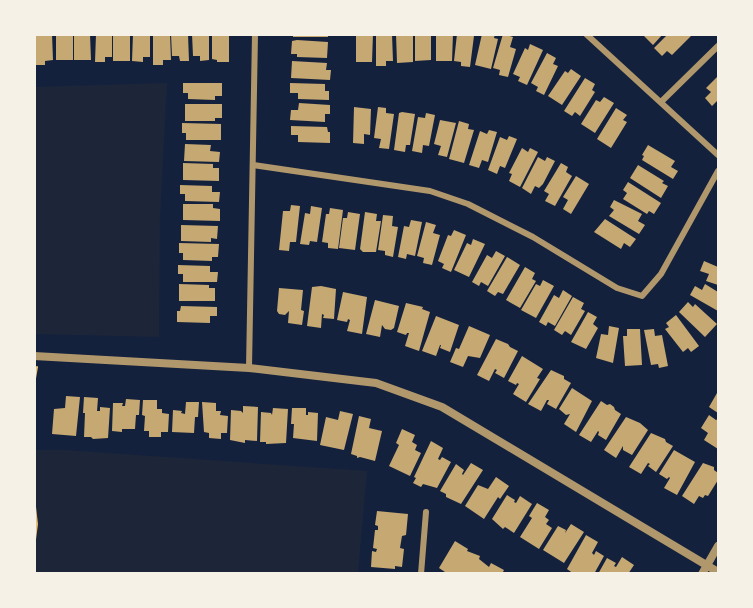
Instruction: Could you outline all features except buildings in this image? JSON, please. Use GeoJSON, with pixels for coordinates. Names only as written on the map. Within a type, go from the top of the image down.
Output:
{"type":"FeatureCollection","features":[{"type":"Feature","properties":{"kind":"street"},"geometry":{"type":"LineString","coordinates":[[249,368],[255,34]]}},
{"type":"Feature","properties":{"kind":"street"},"geometry":{"type":"LineString","coordinates":[[586,34],[662,101],[718,155]]}},
{"type":"Feature","properties":{"kind":"street"},"geometry":{"type":"LineString","coordinates":[[662,101],[718,46]]}},
{"type":"Feature","properties":{"kind":"street"},"geometry":{"type":"LineString","coordinates":[[253,165],[440,194],[468,204],[533,237],[617,288],[642,296],[661,274],[718,171]]}},
{"type":"Feature","properties":{"kind":"street"},"geometry":{"type":"LineString","coordinates":[[36,356],[249,368],[376,383],[442,407],[718,572]]}},
{"type":"Feature","properties":{"kind":"street"},"geometry":{"type":"LineString","coordinates":[[422,573],[426,512]]}},
{"type":"Feature","properties":{"kind":"street"},"geometry":{"type":"LineString","coordinates":[[702,573],[718,546]]}},
{"type":"Feature","properties":{"kind":"path"},"geometry":{"type":"LineString","coordinates":[[34,384],[36,356]]}},
{"type":"Feature","properties":{"kind":"path"},"geometry":{"type":"LineString","coordinates":[[34,498],[37,524],[34,547]]}},
{"type":"Feature","properties":{"kind":"shaded area"},"geometry":{"type":"Polygon","coordinates":[[[167,83],[160,217],[159,337],[35,334],[35,87],[167,83]]]}},
{"type":"Feature","properties":{"kind":"shaded area"},"geometry":{"type":"Polygon","coordinates":[[[34,450],[65,450],[367,471],[358,573],[35,573],[34,450]]]}}]}
